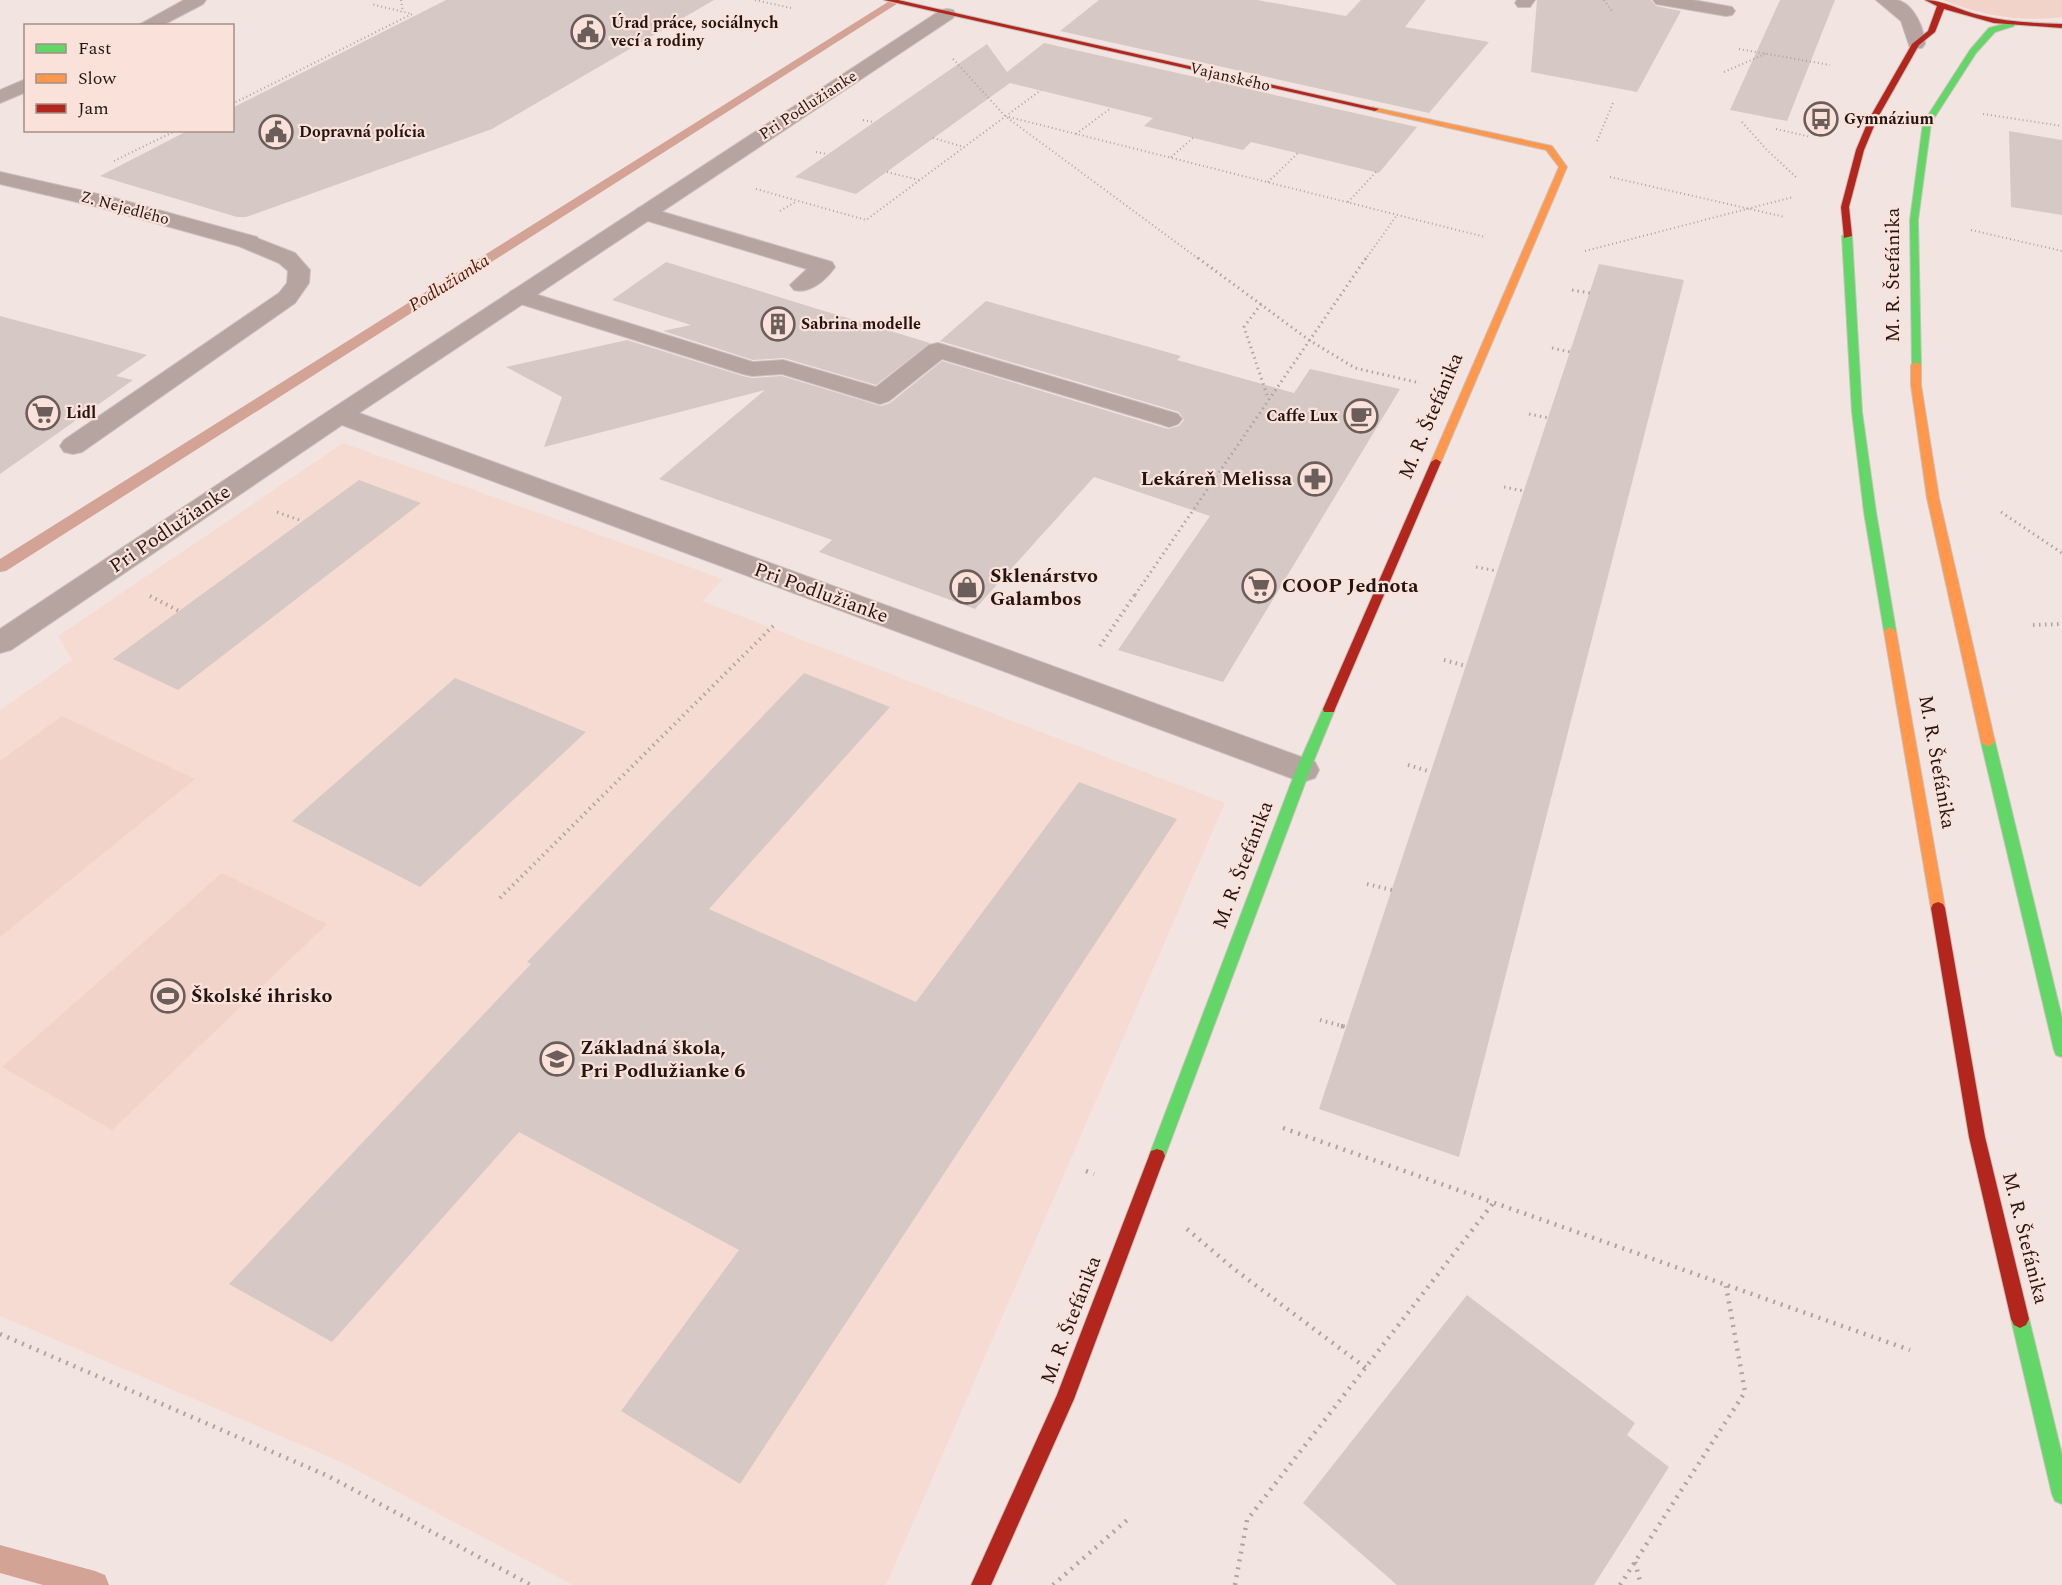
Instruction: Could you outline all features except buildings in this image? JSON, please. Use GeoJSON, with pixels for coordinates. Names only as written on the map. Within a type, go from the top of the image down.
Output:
{"type":"FeatureCollection","features":[{"type":"Feature","properties":{"kind":"main road","name":"Vajanského"},"geometry":{"type":"LineString","coordinates":[[888,0],[1549,148],[1563,167]]}},
{"type":"Feature","properties":{"kind":"main road","name":"M. R. Štefánika"},"geometry":{"type":"LineString","coordinates":[[2062,26],[2011,24],[1971,16],[1935,3],[1931,33],[1916,44],[1873,119],[1860,150],[1845,207],[1857,411],[1870,512],[1977,1137],[2062,1494]]}},
{"type":"Feature","properties":{"kind":"main road","name":"M. R. Štefánika"},"geometry":{"type":"LineString","coordinates":[[2011,24],[1992,30],[1973,52],[1927,123],[1914,220],[1916,385],[1933,498],[1967,657],[2062,1050]]}},
{"type":"Feature","properties":{"kind":"main road","name":"M. R. Štefánika"},"geometry":{"type":"LineString","coordinates":[[981,1585],[1065,1399],[1303,770],[1563,167]]}},
{"type":"Feature","properties":{"kind":"street"},"geometry":{"type":"LineString","coordinates":[[150,24],[197,0]]}},
{"type":"Feature","properties":{"kind":"street"},"geometry":{"type":"LineString","coordinates":[[1662,0],[1726,11]]}},
{"type":"Feature","properties":{"kind":"street"},"geometry":{"type":"LineString","coordinates":[[1885,0],[1902,11],[1915,27],[1916,44]]}},
{"type":"Feature","properties":{"kind":"street","name":"Pri Podlužianke"},"geometry":{"type":"LineString","coordinates":[[0,643],[339,415],[947,14]]}},
{"type":"Feature","properties":{"kind":"street"},"geometry":{"type":"LineString","coordinates":[[0,97],[24,85]]}},
{"type":"Feature","properties":{"kind":"street","name":"Z. Nejedlého"},"geometry":{"type":"LineString","coordinates":[[0,178],[103,202],[249,242],[287,258],[299,270],[298,283],[287,298],[72,446]]}},
{"type":"Feature","properties":{"kind":"street"},"geometry":{"type":"LineString","coordinates":[[646,213],[824,267],[802,285]]}},
{"type":"Feature","properties":{"kind":"street"},"geometry":{"type":"LineString","coordinates":[[519,296],[752,369],[783,367],[880,396],[938,350],[1170,419]]}},
{"type":"Feature","properties":{"kind":"street","name":"Pri Podlužianke"},"geometry":{"type":"LineString","coordinates":[[339,415],[1303,770]]}},
{"type":"Feature","properties":{"kind":"path"},"geometry":{"type":"LineString","coordinates":[[401,0],[404,12]]}},
{"type":"Feature","properties":{"kind":"path"},"geometry":{"type":"LineString","coordinates":[[755,0],[791,8]]}},
{"type":"Feature","properties":{"kind":"path"},"geometry":{"type":"LineString","coordinates":[[1604,0],[1612,11]]}},
{"type":"Feature","properties":{"kind":"path"},"geometry":{"type":"LineString","coordinates":[[234,103],[412,14],[371,4]]}},
{"type":"Feature","properties":{"kind":"path"},"geometry":{"type":"LineString","coordinates":[[1735,49],[1830,65]]}},
{"type":"Feature","properties":{"kind":"path"},"geometry":{"type":"LineString","coordinates":[[1724,72],[1766,54]]}},
{"type":"Feature","properties":{"kind":"path"},"geometry":{"type":"LineString","coordinates":[[953,59],[1005,116],[1309,339],[1354,368],[1422,384]]}},
{"type":"Feature","properties":{"kind":"path"},"geometry":{"type":"LineString","coordinates":[[752,188],[866,220],[1041,90]]}},
{"type":"Feature","properties":{"kind":"path"},"geometry":{"type":"LineString","coordinates":[[1596,142],[1613,103]]}},
{"type":"Feature","properties":{"kind":"path"},"geometry":{"type":"LineString","coordinates":[[1076,134],[1111,108]]}},
{"type":"Feature","properties":{"kind":"path"},"geometry":{"type":"LineString","coordinates":[[1982,114],[2062,126]]}},
{"type":"Feature","properties":{"kind":"path"},"geometry":{"type":"LineString","coordinates":[[1005,116],[1489,238]]}},
{"type":"Feature","properties":{"kind":"path"},"geometry":{"type":"LineString","coordinates":[[1742,122],[1766,149],[1798,179]]}},
{"type":"Feature","properties":{"kind":"path"},"geometry":{"type":"LineString","coordinates":[[1776,129],[1811,136]]}},
{"type":"Feature","properties":{"kind":"path"},"geometry":{"type":"LineString","coordinates":[[113,161],[173,132]]}},
{"type":"Feature","properties":{"kind":"path"},"geometry":{"type":"LineString","coordinates":[[933,138],[964,147]]}},
{"type":"Feature","properties":{"kind":"path"},"geometry":{"type":"LineString","coordinates":[[1171,158],[1193,138]]}},
{"type":"Feature","properties":{"kind":"path"},"geometry":{"type":"LineString","coordinates":[[1268,182],[1298,153]]}},
{"type":"Feature","properties":{"kind":"path"},"geometry":{"type":"LineString","coordinates":[[887,171],[920,180]]}},
{"type":"Feature","properties":{"kind":"path"},"geometry":{"type":"LineString","coordinates":[[1348,202],[1376,172]]}},
{"type":"Feature","properties":{"kind":"path"},"geometry":{"type":"LineString","coordinates":[[1610,177],[1785,217]]}},
{"type":"Feature","properties":{"kind":"path"},"geometry":{"type":"LineString","coordinates":[[1585,251],[1793,197]]}},
{"type":"Feature","properties":{"kind":"path"},"geometry":{"type":"LineString","coordinates":[[1100,646],[1268,398],[1397,215]]}},
{"type":"Feature","properties":{"kind":"path"},"geometry":{"type":"LineString","coordinates":[[1971,230],[2062,252]]}},
{"type":"Feature","properties":{"kind":"path"},"geometry":{"type":"LineString","coordinates":[[1572,290],[1590,293]]}},
{"type":"Feature","properties":{"kind":"path"},"geometry":{"type":"LineString","coordinates":[[1261,304],[1244,327],[1268,398]]}},
{"type":"Feature","properties":{"kind":"path"},"geometry":{"type":"LineString","coordinates":[[1552,348],[1570,352]]}},
{"type":"Feature","properties":{"kind":"path"},"geometry":{"type":"LineString","coordinates":[[1529,414],[1549,418]]}},
{"type":"Feature","properties":{"kind":"path"},"geometry":{"type":"LineString","coordinates":[[1503,487],[1524,491]]}},
{"type":"Feature","properties":{"kind":"path"},"geometry":{"type":"LineString","coordinates":[[2001,512],[2062,553]]}},
{"type":"Feature","properties":{"kind":"path"},"geometry":{"type":"LineString","coordinates":[[1476,567],[1497,571]]}},
{"type":"Feature","properties":{"kind":"path"},"geometry":{"type":"LineString","coordinates":[[2033,625],[2062,624]]}},
{"type":"Feature","properties":{"kind":"path"},"geometry":{"type":"LineString","coordinates":[[500,898],[772,627]]}},
{"type":"Feature","properties":{"kind":"path"},"geometry":{"type":"LineString","coordinates":[[1444,660],[1466,666]]}},
{"type":"Feature","properties":{"kind":"path"},"geometry":{"type":"LineString","coordinates":[[1408,765],[1431,771]]}},
{"type":"Feature","properties":{"kind":"path"},"geometry":{"type":"LineString","coordinates":[[1367,884],[1392,890]]}},
{"type":"Feature","properties":{"kind":"path"},"geometry":{"type":"LineString","coordinates":[[1320,1020],[1346,1028]]}},
{"type":"Feature","properties":{"kind":"path"},"geometry":{"type":"LineString","coordinates":[[1283,1128],[1910,1350]]}},
{"type":"Feature","properties":{"kind":"path"},"geometry":{"type":"LineString","coordinates":[[1086,1171],[1143,1191],[1234,1269],[1366,1368]]}},
{"type":"Feature","properties":{"kind":"path"},"geometry":{"type":"LineString","coordinates":[[1235,1585],[1247,1520],[1494,1202]]}},
{"type":"Feature","properties":{"kind":"path"},"geometry":{"type":"LineString","coordinates":[[1620,1585],[1745,1392],[1726,1285]]}},
{"type":"Feature","properties":{"kind":"path"},"geometry":{"type":"LineString","coordinates":[[0,1334],[328,1476],[531,1585]]}},
{"type":"Feature","properties":{"kind":"path"},"geometry":{"type":"LineString","coordinates":[[1053,1585],[1127,1520]]}},
{"type":"Feature","properties":{"kind":"path"},"geometry":{"type":"LineString","coordinates":[[1635,1562],[1641,1585]]}},
{"type":"Feature","properties":{"kind":"shaded area"},"geometry":{"type":"Polygon","coordinates":[[[1943,0],[2062,0],[2062,17],[2031,19],[1987,14],[1943,0]]]}},
{"type":"Feature","properties":{"kind":"shaded area","name":"Základná škola, Pri Podlužianke 6"},"geometry":{"type":"Polygon","coordinates":[[[343,443],[723,579],[702,601],[1225,803],[886,1585],[573,1585],[339,1461],[0,1316],[0,710],[72,660],[58,636],[343,443]]]}},
{"type":"Feature","properties":{"kind":"shaded area"},"geometry":{"type":"Polygon","coordinates":[[[62,716],[195,779],[0,937],[0,761],[62,716]]]}},
{"type":"Feature","properties":{"kind":"shaded area","name":"Školské ihrisko"},"geometry":{"type":"Polygon","coordinates":[[[222,873],[327,924],[112,1130],[2,1067],[222,873]]]}},
{"type":"Feature","properties":{"kind":"waterway","name":"Podlužianka"},"geometry":{"type":"LineString","coordinates":[[0,567],[898,0]]}},
{"type":"Feature","properties":{"kind":"waterway","name":"Podlužianka"},"geometry":{"type":"LineString","coordinates":[[0,1559],[95,1585]]}},
{"type":"Feature","properties":{"kind":"traffic: fast"},"geometry":{"type":"LineString","coordinates":[[1916,365],[1914,220],[1927,123],[1973,52],[1992,30],[2011,24]]}},
{"type":"Feature","properties":{"kind":"traffic: fast"},"geometry":{"type":"LineString","coordinates":[[1847,236],[1857,412],[1870,512],[1890,631]]}},
{"type":"Feature","properties":{"kind":"traffic: fast"},"geometry":{"type":"LineString","coordinates":[[1157,1156],[1303,770],[1329,709]]}},
{"type":"Feature","properties":{"kind":"traffic: fast"},"geometry":{"type":"LineString","coordinates":[[1988,742],[2062,1050]]}},
{"type":"Feature","properties":{"kind":"traffic: fast"},"geometry":{"type":"LineString","coordinates":[[2020,1319],[2062,1494]]}},
{"type":"Feature","properties":{"kind":"traffic: slow"},"geometry":{"type":"LineString","coordinates":[[1375,109],[1549,148],[1563,167],[1436,462]]}},
{"type":"Feature","properties":{"kind":"traffic: slow"},"geometry":{"type":"LineString","coordinates":[[1916,365],[1916,385],[1933,498],[1988,742]]}},
{"type":"Feature","properties":{"kind":"traffic: slow"},"geometry":{"type":"LineString","coordinates":[[1890,631],[1938,908]]}},
{"type":"Feature","properties":{"kind":"traffic: jam"},"geometry":{"type":"LineString","coordinates":[[888,0],[1375,109]]}},
{"type":"Feature","properties":{"kind":"traffic: jam"},"geometry":{"type":"LineString","coordinates":[[1929,0],[1978,17],[2027,25],[2062,26]]}},
{"type":"Feature","properties":{"kind":"traffic: jam"},"geometry":{"type":"LineString","coordinates":[[1847,236],[1845,207],[1860,150],[1873,119],[1916,44],[1931,32],[1941,6]]}},
{"type":"Feature","properties":{"kind":"traffic: jam"},"geometry":{"type":"LineString","coordinates":[[1329,709],[1436,462]]}},
{"type":"Feature","properties":{"kind":"traffic: jam"},"geometry":{"type":"LineString","coordinates":[[1938,908],[1977,1137],[2020,1319]]}},
{"type":"Feature","properties":{"kind":"traffic: jam"},"geometry":{"type":"LineString","coordinates":[[981,1585],[1065,1399],[1157,1156]]}},
{"type":"Feature","properties":{"kind":"place","name":"Úrad práce, sociálnych vecí a rodiny"},"geometry":{"type":"Point","coordinates":[588,32]}},
{"type":"Feature","properties":{"kind":"place","name":"Gymnázium"},"geometry":{"type":"Point","coordinates":[1821,119]}},
{"type":"Feature","properties":{"kind":"place","name":"Dopravná polícia"},"geometry":{"type":"Point","coordinates":[276,132]}},
{"type":"Feature","properties":{"kind":"place","name":"Sabrina modelle"},"geometry":{"type":"Point","coordinates":[778,324]}},
{"type":"Feature","properties":{"kind":"place","name":"Lidl"},"geometry":{"type":"Point","coordinates":[43,413]}},
{"type":"Feature","properties":{"kind":"place","name":"Caffe Lux"},"geometry":{"type":"Point","coordinates":[1361,416]}},
{"type":"Feature","properties":{"kind":"place","name":"Lekáreň Melissa"},"geometry":{"type":"Point","coordinates":[1315,479]}},
{"type":"Feature","properties":{"kind":"place","name":"COOP Jednota"},"geometry":{"type":"Point","coordinates":[1259,586]}},
{"type":"Feature","properties":{"kind":"place","name":"Sklenárstvo Galambos"},"geometry":{"type":"Point","coordinates":[967,587]}},
{"type":"Feature","properties":{"kind":"place","name":"Školské ihrisko"},"geometry":{"type":"Point","coordinates":[168,996]}},
{"type":"Feature","properties":{"kind":"place","name":"Základná škola, Pri Podlužianke 6"},"geometry":{"type":"Point","coordinates":[557,1059]}}]}
